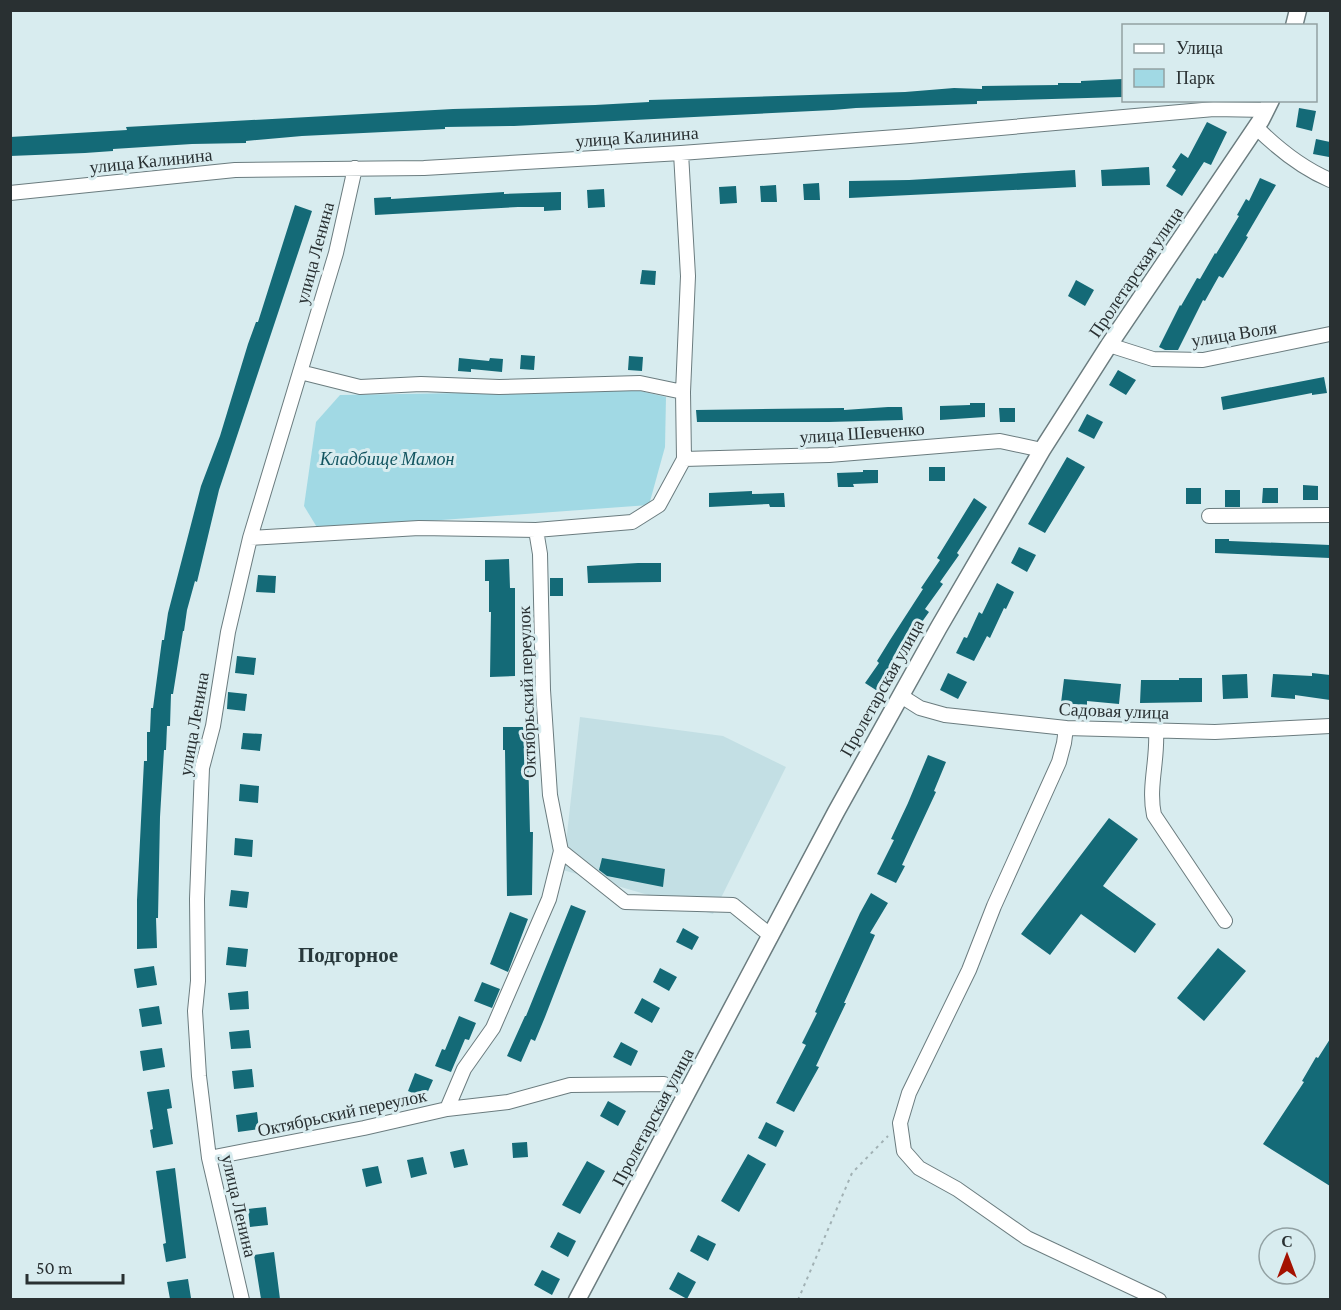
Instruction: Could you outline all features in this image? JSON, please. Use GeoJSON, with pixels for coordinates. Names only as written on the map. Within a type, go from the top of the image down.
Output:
{"type":"FeatureCollection","features":[{"type":"Feature","properties":{"kind":"street","name":"улица Калинина"},"geometry":{"type":"LineString","coordinates":[[10,193],[235,170],[424,168],[681,153],[910,136],[1214,109],[1263,114]]}},
{"type":"Feature","properties":{"kind":"street"},"geometry":{"type":"LineString","coordinates":[[1263,114],[1275,146],[1297,163],[1330,180]]}},
{"type":"Feature","properties":{"kind":"street","name":"Пролетарская улица"},"geometry":{"type":"LineString","coordinates":[[577,1299],[836,812],[939,627],[1042,450],[1263,114]]}},
{"type":"Feature","properties":{"kind":"street"},"geometry":{"type":"LineString","coordinates":[[250,538],[420,528],[536,530],[632,522],[659,505],[684,459],[683,392],[688,276],[681,153]]}},
{"type":"Feature","properties":{"kind":"street","name":"улица Ленина"},"geometry":{"type":"LineString","coordinates":[[242,1299],[209,1158],[199,1076],[195,1011],[198,981],[197,899],[202,768],[213,726],[228,632],[250,538],[336,253],[355,168]]}},
{"type":"Feature","properties":{"kind":"street","name":"улица Воля"},"geometry":{"type":"LineString","coordinates":[[1109,345],[1153,359],[1203,360],[1330,334]]}},
{"type":"Feature","properties":{"kind":"street"},"geometry":{"type":"LineString","coordinates":[[300,372],[360,387],[421,384],[499,387],[640,383],[683,392]]}},
{"type":"Feature","properties":{"kind":"street","name":"улица Шевченко"},"geometry":{"type":"LineString","coordinates":[[684,459],[829,454],[1000,441],[1042,450]]}},
{"type":"Feature","properties":{"kind":"street"},"geometry":{"type":"LineString","coordinates":[[1209,516],[1330,515]]}},
{"type":"Feature","properties":{"kind":"street","name":"Октябрьский переулок"},"geometry":{"type":"LineString","coordinates":[[447,1109],[464,1069],[493,1028],[549,899],[561,851],[550,795],[543,690],[540,554],[536,530]]}},
{"type":"Feature","properties":{"kind":"street","name":"Садовая улица"},"geometry":{"type":"LineString","coordinates":[[901,696],[920,708],[945,715],[1066,728],[1215,732],[1330,726]]}},
{"type":"Feature","properties":{"kind":"street"},"geometry":{"type":"LineString","coordinates":[[1066,728],[1065,743],[1059,762],[994,906],[969,970],[909,1093],[900,1124],[904,1151],[919,1168],[957,1190],[1027,1238],[1159,1299]]}},
{"type":"Feature","properties":{"kind":"street"},"geometry":{"type":"LineString","coordinates":[[1156,731],[1157,747],[1150,798],[1154,815],[1225,921]]}},
{"type":"Feature","properties":{"kind":"street"},"geometry":{"type":"LineString","coordinates":[[561,851],[625,902],[733,905],[771,936]]}},
{"type":"Feature","properties":{"kind":"street","name":"Октябрьский переулок"},"geometry":{"type":"LineString","coordinates":[[209,1158],[364,1128],[447,1109],[508,1102],[570,1084],[664,1084],[687,1094]]}},
{"type":"Feature","properties":{"kind":"path"},"geometry":{"type":"LineString","coordinates":[[798,1299],[852,1173],[900,1124]]}},
{"type":"Feature","properties":{"kind":"shaded area"},"geometry":{"type":"Polygon","coordinates":[[[580,717],[723,736],[786,767],[713,914],[563,870],[580,717]]]}},
{"type":"Feature","properties":{"kind":"green space","name":"Кладбище Мамон"},"geometry":{"type":"Polygon","coordinates":[[[636,390],[666,397],[665,447],[649,505],[318,529],[304,506],[316,422],[340,395],[636,390]]]}},
{"type":"Feature","properties":{"kind":"building"},"geometry":{"type":"Polygon","coordinates":[[[1122,79],[1122,97],[977,101],[977,104],[514,126],[445,127],[445,129],[302,136],[246,141],[246,143],[192,144],[85,153],[10,156],[10,137],[127,130],[126,127],[453,109],[595,105],[649,102],[649,100],[905,92],[954,88],[982,89],[982,86],[1058,85],[1058,83],[1081,83],[1081,81],[1122,79]]]}},
{"type":"Feature","properties":{"kind":"building"},"geometry":{"type":"Polygon","coordinates":[[[1299,108],[1316,111],[1312,131],[1296,127],[1299,108]]]}},
{"type":"Feature","properties":{"kind":"building"},"geometry":{"type":"Polygon","coordinates":[[[1207,122],[1227,132],[1211,165],[1204,162],[1182,196],[1166,186],[1176,170],[1172,167],[1181,153],[1188,158],[1207,122]]]}},
{"type":"Feature","properties":{"kind":"building"},"geometry":{"type":"Polygon","coordinates":[[[1316,139],[1330,142],[1329,157],[1313,154],[1316,139]]]}},
{"type":"Feature","properties":{"kind":"building"},"geometry":{"type":"Polygon","coordinates":[[[1149,167],[1150,185],[1102,186],[1101,170],[1149,167]]]}},
{"type":"Feature","properties":{"kind":"building"},"geometry":{"type":"Polygon","coordinates":[[[1075,170],[1076,187],[849,198],[849,181],[909,180],[1075,170]]]}},
{"type":"Feature","properties":{"kind":"building"},"geometry":{"type":"Polygon","coordinates":[[[1260,178],[1276,185],[1246,236],[1248,237],[1223,278],[1219,276],[1205,301],[1203,300],[1178,350],[1165,350],[1159,347],[1180,305],[1216,254],[1239,216],[1237,215],[1246,199],[1249,201],[1260,178]]]}},
{"type":"Feature","properties":{"kind":"building"},"geometry":{"type":"Polygon","coordinates":[[[819,183],[820,200],[804,200],[803,184],[819,183]]]}},
{"type":"Feature","properties":{"kind":"building"},"geometry":{"type":"Polygon","coordinates":[[[776,185],[777,202],[761,202],[760,186],[776,185]]]}},
{"type":"Feature","properties":{"kind":"building"},"geometry":{"type":"Polygon","coordinates":[[[736,186],[737,203],[720,204],[719,187],[736,186]]]}},
{"type":"Feature","properties":{"kind":"building"},"geometry":{"type":"Polygon","coordinates":[[[604,189],[605,207],[588,208],[587,190],[604,189]]]}},
{"type":"Feature","properties":{"kind":"building"},"geometry":{"type":"Polygon","coordinates":[[[504,192],[504,194],[561,192],[561,210],[544,211],[544,207],[518,207],[375,215],[374,198],[504,192]]]}},
{"type":"Feature","properties":{"kind":"building"},"geometry":{"type":"Polygon","coordinates":[[[295,205],[312,211],[219,490],[197,582],[195,581],[187,610],[173,694],[171,694],[170,726],[167,726],[166,750],[164,750],[158,918],[156,918],[157,948],[137,949],[137,900],[144,761],[147,761],[147,732],[150,732],[151,708],[153,708],[162,640],[164,640],[168,613],[201,486],[220,436],[295,205]]]}},
{"type":"Feature","properties":{"kind":"building"},"geometry":{"type":"Polygon","coordinates":[[[642,270],[656,271],[655,285],[640,284],[642,270]]]}},
{"type":"Feature","properties":{"kind":"building"},"geometry":{"type":"Polygon","coordinates":[[[1076,280],[1094,290],[1085,306],[1068,296],[1076,280]]]}},
{"type":"Feature","properties":{"kind":"building"},"geometry":{"type":"Polygon","coordinates":[[[521,355],[535,356],[534,370],[520,369],[521,355]]]}},
{"type":"Feature","properties":{"kind":"building"},"geometry":{"type":"Polygon","coordinates":[[[629,356],[643,357],[642,371],[628,370],[629,356]]]}},
{"type":"Feature","properties":{"kind":"building"},"geometry":{"type":"Polygon","coordinates":[[[459,358],[489,361],[490,358],[503,359],[502,372],[471,369],[471,372],[458,371],[459,358]]]}},
{"type":"Feature","properties":{"kind":"building"},"geometry":{"type":"Polygon","coordinates":[[[1118,370],[1136,380],[1126,395],[1109,385],[1118,370]]]}},
{"type":"Feature","properties":{"kind":"building"},"geometry":{"type":"Polygon","coordinates":[[[1324,377],[1327,393],[1312,395],[1312,393],[1223,410],[1221,397],[1324,377]]]}},
{"type":"Feature","properties":{"kind":"building"},"geometry":{"type":"Polygon","coordinates":[[[970,403],[985,403],[985,417],[940,420],[940,406],[970,405],[970,403]]]}},
{"type":"Feature","properties":{"kind":"building"},"geometry":{"type":"Polygon","coordinates":[[[902,407],[903,420],[697,422],[696,410],[844,408],[844,410],[902,407]]]}},
{"type":"Feature","properties":{"kind":"building"},"geometry":{"type":"Polygon","coordinates":[[[999,408],[1015,408],[1015,422],[1000,422],[999,408]]]}},
{"type":"Feature","properties":{"kind":"building"},"geometry":{"type":"Polygon","coordinates":[[[1087,414],[1103,422],[1094,439],[1078,431],[1087,414]]]}},
{"type":"Feature","properties":{"kind":"building"},"geometry":{"type":"Polygon","coordinates":[[[1067,457],[1085,467],[1045,533],[1028,524],[1067,457]]]}},
{"type":"Feature","properties":{"kind":"building"},"geometry":{"type":"Polygon","coordinates":[[[929,467],[945,467],[945,481],[929,481],[929,467]]]}},
{"type":"Feature","properties":{"kind":"building"},"geometry":{"type":"Polygon","coordinates":[[[863,470],[878,470],[878,483],[838,487],[837,473],[863,472],[863,470]]]}},
{"type":"Feature","properties":{"kind":"building"},"geometry":{"type":"Polygon","coordinates":[[[1303,485],[1318,486],[1318,500],[1303,500],[1303,485]]]}},
{"type":"Feature","properties":{"kind":"building"},"geometry":{"type":"Polygon","coordinates":[[[1186,488],[1201,488],[1201,504],[1186,504],[1186,488]]]}},
{"type":"Feature","properties":{"kind":"building"},"geometry":{"type":"Polygon","coordinates":[[[1263,488],[1278,488],[1278,503],[1262,503],[1263,488]]]}},
{"type":"Feature","properties":{"kind":"building"},"geometry":{"type":"Polygon","coordinates":[[[1225,490],[1240,490],[1240,507],[1225,507],[1225,490]]]}},
{"type":"Feature","properties":{"kind":"building"},"geometry":{"type":"Polygon","coordinates":[[[752,491],[752,494],[784,493],[785,507],[770,507],[769,504],[709,507],[709,493],[752,491]]]}},
{"type":"Feature","properties":{"kind":"building"},"geometry":{"type":"Polygon","coordinates":[[[974,498],[987,507],[940,582],[943,584],[925,609],[929,612],[897,657],[899,658],[885,678],[887,680],[879,692],[865,683],[923,589],[921,588],[940,560],[937,558],[974,498]]]}},
{"type":"Feature","properties":{"kind":"building"},"geometry":{"type":"Polygon","coordinates":[[[1215,539],[1330,545],[1330,558],[1215,553],[1215,539]]]}},
{"type":"Feature","properties":{"kind":"building"},"geometry":{"type":"Polygon","coordinates":[[[1019,547],[1036,555],[1027,572],[1011,563],[1019,547]]]}},
{"type":"Feature","properties":{"kind":"building"},"geometry":{"type":"Polygon","coordinates":[[[509,559],[510,588],[515,588],[515,676],[490,677],[491,612],[489,612],[489,581],[485,581],[485,560],[509,559]]]}},
{"type":"Feature","properties":{"kind":"building"},"geometry":{"type":"Polygon","coordinates":[[[661,563],[661,582],[588,583],[587,566],[661,563]]]}},
{"type":"Feature","properties":{"kind":"building"},"geometry":{"type":"Polygon","coordinates":[[[258,575],[276,576],[275,593],[256,592],[258,575]]]}},
{"type":"Feature","properties":{"kind":"building"},"geometry":{"type":"Polygon","coordinates":[[[550,578],[563,578],[563,596],[550,596],[550,578]]]}},
{"type":"Feature","properties":{"kind":"building"},"geometry":{"type":"Polygon","coordinates":[[[997,583],[1014,592],[990,638],[987,636],[974,661],[956,653],[964,637],[967,638],[979,612],[982,614],[997,583]]]}},
{"type":"Feature","properties":{"kind":"building"},"geometry":{"type":"Polygon","coordinates":[[[237,656],[256,658],[254,675],[235,673],[237,656]]]}},
{"type":"Feature","properties":{"kind":"building"},"geometry":{"type":"Polygon","coordinates":[[[948,673],[967,682],[958,699],[940,690],[948,673]]]}},
{"type":"Feature","properties":{"kind":"building"},"geometry":{"type":"Polygon","coordinates":[[[1312,673],[1330,675],[1330,700],[1295,695],[1295,699],[1271,697],[1273,674],[1312,676],[1312,673]]]}},
{"type":"Feature","properties":{"kind":"building"},"geometry":{"type":"Polygon","coordinates":[[[1247,674],[1248,698],[1223,699],[1222,675],[1247,674]]]}},
{"type":"Feature","properties":{"kind":"building"},"geometry":{"type":"Polygon","coordinates":[[[1179,678],[1202,678],[1202,702],[1140,703],[1141,680],[1179,680],[1179,678]]]}},
{"type":"Feature","properties":{"kind":"building"},"geometry":{"type":"Polygon","coordinates":[[[1064,679],[1121,684],[1119,704],[1087,701],[1087,705],[1061,703],[1064,679]]]}},
{"type":"Feature","properties":{"kind":"building"},"geometry":{"type":"Polygon","coordinates":[[[228,692],[247,694],[245,711],[227,709],[228,692]]]}},
{"type":"Feature","properties":{"kind":"building"},"geometry":{"type":"Polygon","coordinates":[[[503,727],[529,727],[530,832],[533,832],[532,895],[507,896],[503,727]]]}},
{"type":"Feature","properties":{"kind":"building"},"geometry":{"type":"Polygon","coordinates":[[[243,733],[262,734],[260,751],[241,749],[243,733]]]}},
{"type":"Feature","properties":{"kind":"building"},"geometry":{"type":"Polygon","coordinates":[[[928,755],[946,762],[934,791],[936,792],[896,883],[877,874],[894,840],[891,839],[928,755]]]}},
{"type":"Feature","properties":{"kind":"building"},"geometry":{"type":"Polygon","coordinates":[[[240,784],[259,786],[258,803],[239,801],[240,784]]]}},
{"type":"Feature","properties":{"kind":"building"},"geometry":{"type":"Polygon","coordinates":[[[1109,818],[1138,839],[1103,886],[1156,924],[1135,953],[1081,914],[1050,955],[1021,934],[1109,818]]]}},
{"type":"Feature","properties":{"kind":"building"},"geometry":{"type":"Polygon","coordinates":[[[235,838],[253,840],[252,857],[234,855],[235,838]]]}},
{"type":"Feature","properties":{"kind":"building"},"geometry":{"type":"Polygon","coordinates":[[[602,858],[665,869],[663,887],[607,876],[599,870],[602,858]]]}},
{"type":"Feature","properties":{"kind":"building"},"geometry":{"type":"Polygon","coordinates":[[[231,890],[249,892],[247,908],[229,906],[231,890]]]}},
{"type":"Feature","properties":{"kind":"building"},"geometry":{"type":"Polygon","coordinates":[[[871,893],[888,903],[870,933],[875,935],[816,1066],[819,1067],[794,1112],[776,1103],[806,1045],[802,1043],[817,1013],[815,1012],[871,893]]]}},
{"type":"Feature","properties":{"kind":"building"},"geometry":{"type":"Polygon","coordinates":[[[571,905],[586,911],[535,1041],[531,1039],[521,1062],[507,1056],[526,1016],[571,905]]]}},
{"type":"Feature","properties":{"kind":"building"},"geometry":{"type":"Polygon","coordinates":[[[510,912],[528,919],[508,972],[490,964],[510,912]]]}},
{"type":"Feature","properties":{"kind":"building"},"geometry":{"type":"Polygon","coordinates":[[[683,928],[699,937],[692,950],[676,942],[683,928]]]}},
{"type":"Feature","properties":{"kind":"building"},"geometry":{"type":"Polygon","coordinates":[[[228,947],[248,949],[246,967],[226,965],[228,947]]]}},
{"type":"Feature","properties":{"kind":"building"},"geometry":{"type":"Polygon","coordinates":[[[1218,948],[1246,971],[1204,1021],[1177,998],[1218,948]]]}},
{"type":"Feature","properties":{"kind":"building"},"geometry":{"type":"Polygon","coordinates":[[[154,966],[157,985],[137,988],[134,969],[154,966]]]}},
{"type":"Feature","properties":{"kind":"building"},"geometry":{"type":"Polygon","coordinates":[[[660,968],[677,977],[669,991],[653,982],[660,968]]]}},
{"type":"Feature","properties":{"kind":"building"},"geometry":{"type":"Polygon","coordinates":[[[482,982],[500,989],[492,1008],[474,1001],[482,982]]]}},
{"type":"Feature","properties":{"kind":"building"},"geometry":{"type":"Polygon","coordinates":[[[248,991],[249,1009],[230,1010],[228,993],[248,991]]]}},
{"type":"Feature","properties":{"kind":"building"},"geometry":{"type":"Polygon","coordinates":[[[642,998],[660,1008],[652,1023],[634,1013],[642,998]]]}},
{"type":"Feature","properties":{"kind":"building"},"geometry":{"type":"Polygon","coordinates":[[[159,1006],[162,1024],[142,1027],[139,1009],[159,1006]]]}},
{"type":"Feature","properties":{"kind":"building"},"geometry":{"type":"Polygon","coordinates":[[[459,1016],[476,1023],[469,1040],[465,1039],[451,1072],[435,1066],[442,1049],[445,1050],[459,1016]]]}},
{"type":"Feature","properties":{"kind":"building"},"geometry":{"type":"Polygon","coordinates":[[[249,1030],[251,1048],[231,1049],[229,1032],[249,1030]]]}},
{"type":"Feature","properties":{"kind":"building"},"geometry":{"type":"Polygon","coordinates":[[[1330,1039],[1330,1186],[1263,1144],[1304,1082],[1302,1081],[1316,1057],[1318,1058],[1330,1039]]]}},
{"type":"Feature","properties":{"kind":"building"},"geometry":{"type":"Polygon","coordinates":[[[621,1042],[638,1051],[631,1066],[613,1057],[621,1042]]]}},
{"type":"Feature","properties":{"kind":"building"},"geometry":{"type":"Polygon","coordinates":[[[162,1048],[165,1067],[143,1071],[140,1051],[162,1048]]]}},
{"type":"Feature","properties":{"kind":"building"},"geometry":{"type":"Polygon","coordinates":[[[252,1069],[254,1087],[234,1089],[232,1071],[252,1069]]]}},
{"type":"Feature","properties":{"kind":"building"},"geometry":{"type":"Polygon","coordinates":[[[415,1073],[433,1080],[425,1098],[408,1091],[415,1073]]]}},
{"type":"Feature","properties":{"kind":"building"},"geometry":{"type":"Polygon","coordinates":[[[169,1089],[172,1108],[167,1109],[173,1144],[153,1148],[150,1130],[153,1129],[147,1092],[169,1089]]]}},
{"type":"Feature","properties":{"kind":"building"},"geometry":{"type":"Polygon","coordinates":[[[608,1101],[626,1111],[618,1126],[600,1116],[608,1101]]]}},
{"type":"Feature","properties":{"kind":"building"},"geometry":{"type":"Polygon","coordinates":[[[257,1112],[259,1129],[238,1132],[236,1115],[257,1112]]]}},
{"type":"Feature","properties":{"kind":"building"},"geometry":{"type":"Polygon","coordinates":[[[766,1122],[784,1131],[776,1147],[758,1138],[766,1122]]]}},
{"type":"Feature","properties":{"kind":"building"},"geometry":{"type":"Polygon","coordinates":[[[527,1142],[528,1157],[513,1158],[512,1143],[527,1142]]]}},
{"type":"Feature","properties":{"kind":"building"},"geometry":{"type":"Polygon","coordinates":[[[464,1149],[468,1165],[454,1168],[450,1152],[464,1149]]]}},
{"type":"Feature","properties":{"kind":"building"},"geometry":{"type":"Polygon","coordinates":[[[748,1154],[766,1164],[739,1212],[721,1201],[748,1154]]]}},
{"type":"Feature","properties":{"kind":"building"},"geometry":{"type":"Polygon","coordinates":[[[423,1157],[427,1174],[411,1178],[407,1160],[423,1157]]]}},
{"type":"Feature","properties":{"kind":"building"},"geometry":{"type":"Polygon","coordinates":[[[587,1161],[605,1171],[580,1214],[562,1205],[587,1161]]]}},
{"type":"Feature","properties":{"kind":"building"},"geometry":{"type":"Polygon","coordinates":[[[378,1166],[382,1183],[366,1187],[362,1169],[378,1166]]]}},
{"type":"Feature","properties":{"kind":"building"},"geometry":{"type":"Polygon","coordinates":[[[175,1168],[186,1258],[166,1262],[163,1244],[166,1243],[156,1171],[175,1168]]]}},
{"type":"Feature","properties":{"kind":"building"},"geometry":{"type":"Polygon","coordinates":[[[266,1207],[268,1225],[250,1227],[248,1209],[266,1207]]]}},
{"type":"Feature","properties":{"kind":"building"},"geometry":{"type":"Polygon","coordinates":[[[558,1232],[576,1241],[568,1257],[550,1247],[558,1232]]]}},
{"type":"Feature","properties":{"kind":"building"},"geometry":{"type":"Polygon","coordinates":[[[698,1235],[716,1244],[708,1261],[690,1251],[698,1235]]]}},
{"type":"Feature","properties":{"kind":"building"},"geometry":{"type":"Polygon","coordinates":[[[274,1252],[280,1299],[261,1299],[254,1255],[274,1252]]]}},
{"type":"Feature","properties":{"kind":"building"},"geometry":{"type":"Polygon","coordinates":[[[542,1270],[560,1279],[552,1295],[534,1285],[542,1270]]]}},
{"type":"Feature","properties":{"kind":"building"},"geometry":{"type":"Polygon","coordinates":[[[678,1272],[696,1282],[687,1299],[669,1289],[678,1272]]]}},
{"type":"Feature","properties":{"kind":"building"},"geometry":{"type":"Polygon","coordinates":[[[188,1279],[191,1298],[170,1299],[167,1282],[188,1279]]]}},
{"type":"Feature","properties":{"kind":"district","name":"Подгорное"},"geometry":{"type":"Point","coordinates":[348,955]}}]}
